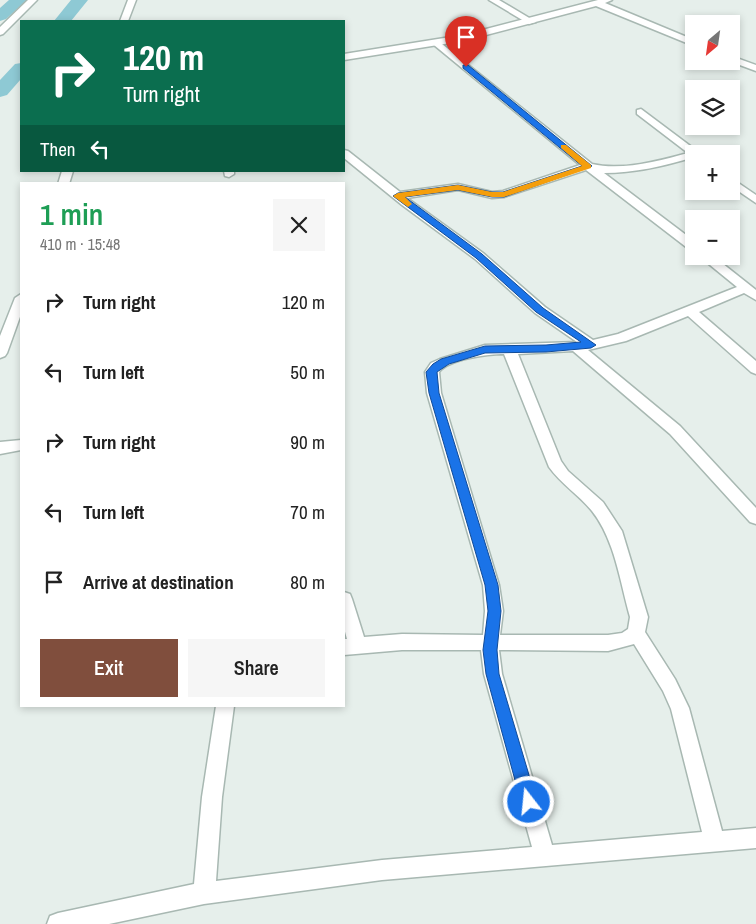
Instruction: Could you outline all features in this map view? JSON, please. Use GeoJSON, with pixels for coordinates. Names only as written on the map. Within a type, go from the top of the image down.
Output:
{"type":"FeatureCollection","features":[{"type":"Feature","properties":{"kind":"street"},"geometry":{"type":"LineString","coordinates":[[0,32],[33,0]]}},
{"type":"Feature","properties":{"kind":"street"},"geometry":{"type":"LineString","coordinates":[[124,20],[132,0]]}},
{"type":"Feature","properties":{"kind":"street"},"geometry":{"type":"LineString","coordinates":[[493,0],[532,22]]}},
{"type":"Feature","properties":{"kind":"street"},"geometry":{"type":"LineString","coordinates":[[345,57],[437,43],[532,22],[603,2],[685,39]]}},
{"type":"Feature","properties":{"kind":"street"},"geometry":{"type":"LineString","coordinates":[[437,43],[588,166],[685,240]]}},
{"type":"Feature","properties":{"kind":"street"},"geometry":{"type":"LineString","coordinates":[[740,62],[756,68]]}},
{"type":"Feature","properties":{"kind":"street"},"geometry":{"type":"LineString","coordinates":[[641,112],[685,146]]}},
{"type":"Feature","properties":{"kind":"street"},"geometry":{"type":"LineString","coordinates":[[345,154],[479,256],[540,310],[591,345]]}},
{"type":"Feature","properties":{"kind":"street"},"geometry":{"type":"LineString","coordinates":[[398,196],[458,187],[492,195],[504,194],[588,166],[604,170],[618,170],[665,164],[685,157]]}},
{"type":"Feature","properties":{"kind":"street"},"geometry":{"type":"LineString","coordinates":[[740,188],[756,200]]}},
{"type":"Feature","properties":{"kind":"street"},"geometry":{"type":"LineString","coordinates":[[716,265],[751,292]]}},
{"type":"Feature","properties":{"kind":"street"},"geometry":{"type":"LineString","coordinates":[[544,856],[493,674],[491,643],[494,611],[492,585],[434,393],[432,372],[436,366],[445,362],[477,352],[509,348],[546,349],[591,345],[621,338],[689,310],[751,292]]}},
{"type":"Feature","properties":{"kind":"street"},"geometry":{"type":"LineString","coordinates":[[0,353],[20,301]]}},
{"type":"Feature","properties":{"kind":"street"},"geometry":{"type":"LineString","coordinates":[[689,310],[756,369]]}},
{"type":"Feature","properties":{"kind":"street"},"geometry":{"type":"LineString","coordinates":[[575,346],[675,430],[756,518]]}},
{"type":"Feature","properties":{"kind":"street"},"geometry":{"type":"LineString","coordinates":[[509,348],[554,463],[563,475],[597,506],[614,531],[639,617],[636,633],[670,685],[680,708],[715,842]]}},
{"type":"Feature","properties":{"kind":"street"},"geometry":{"type":"LineString","coordinates":[[0,448],[20,445]]}},
{"type":"Feature","properties":{"kind":"street"},"geometry":{"type":"LineString","coordinates":[[345,607],[350,646],[402,642],[608,643],[626,640],[636,633]]}},
{"type":"Feature","properties":{"kind":"street"},"geometry":{"type":"LineString","coordinates":[[204,894],[212,796],[225,707]]}},
{"type":"Feature","properties":{"kind":"street"},"geometry":{"type":"LineString","coordinates":[[58,924],[204,894],[382,870],[756,838]]}},
{"type":"Feature","properties":{"kind":"waterway"},"geometry":{"type":"LineString","coordinates":[[0,16],[19,0]]}},
{"type":"Feature","properties":{"kind":"waterway"},"geometry":{"type":"LineString","coordinates":[[63,20],[80,0]]}},
{"type":"Feature","properties":{"kind":"waterway"},"geometry":{"type":"LineString","coordinates":[[0,91],[20,69]]}},
{"type":"Feature","properties":{"kind":"slow traffic"},"geometry":{"type":"LineString","coordinates":[[408,204],[398,196],[458,187],[492,195],[504,194],[588,166],[564,146]]}},
{"type":"Feature","properties":{"kind":"route"},"geometry":{"type":"LineString","coordinates":[[466,67],[588,166],[504,194],[492,195],[458,187],[398,196],[457,238],[540,310],[591,345],[546,349],[485,350],[445,362],[436,366],[432,372],[434,393],[492,585],[494,611],[490,650],[493,674],[529,802]]}}]}
